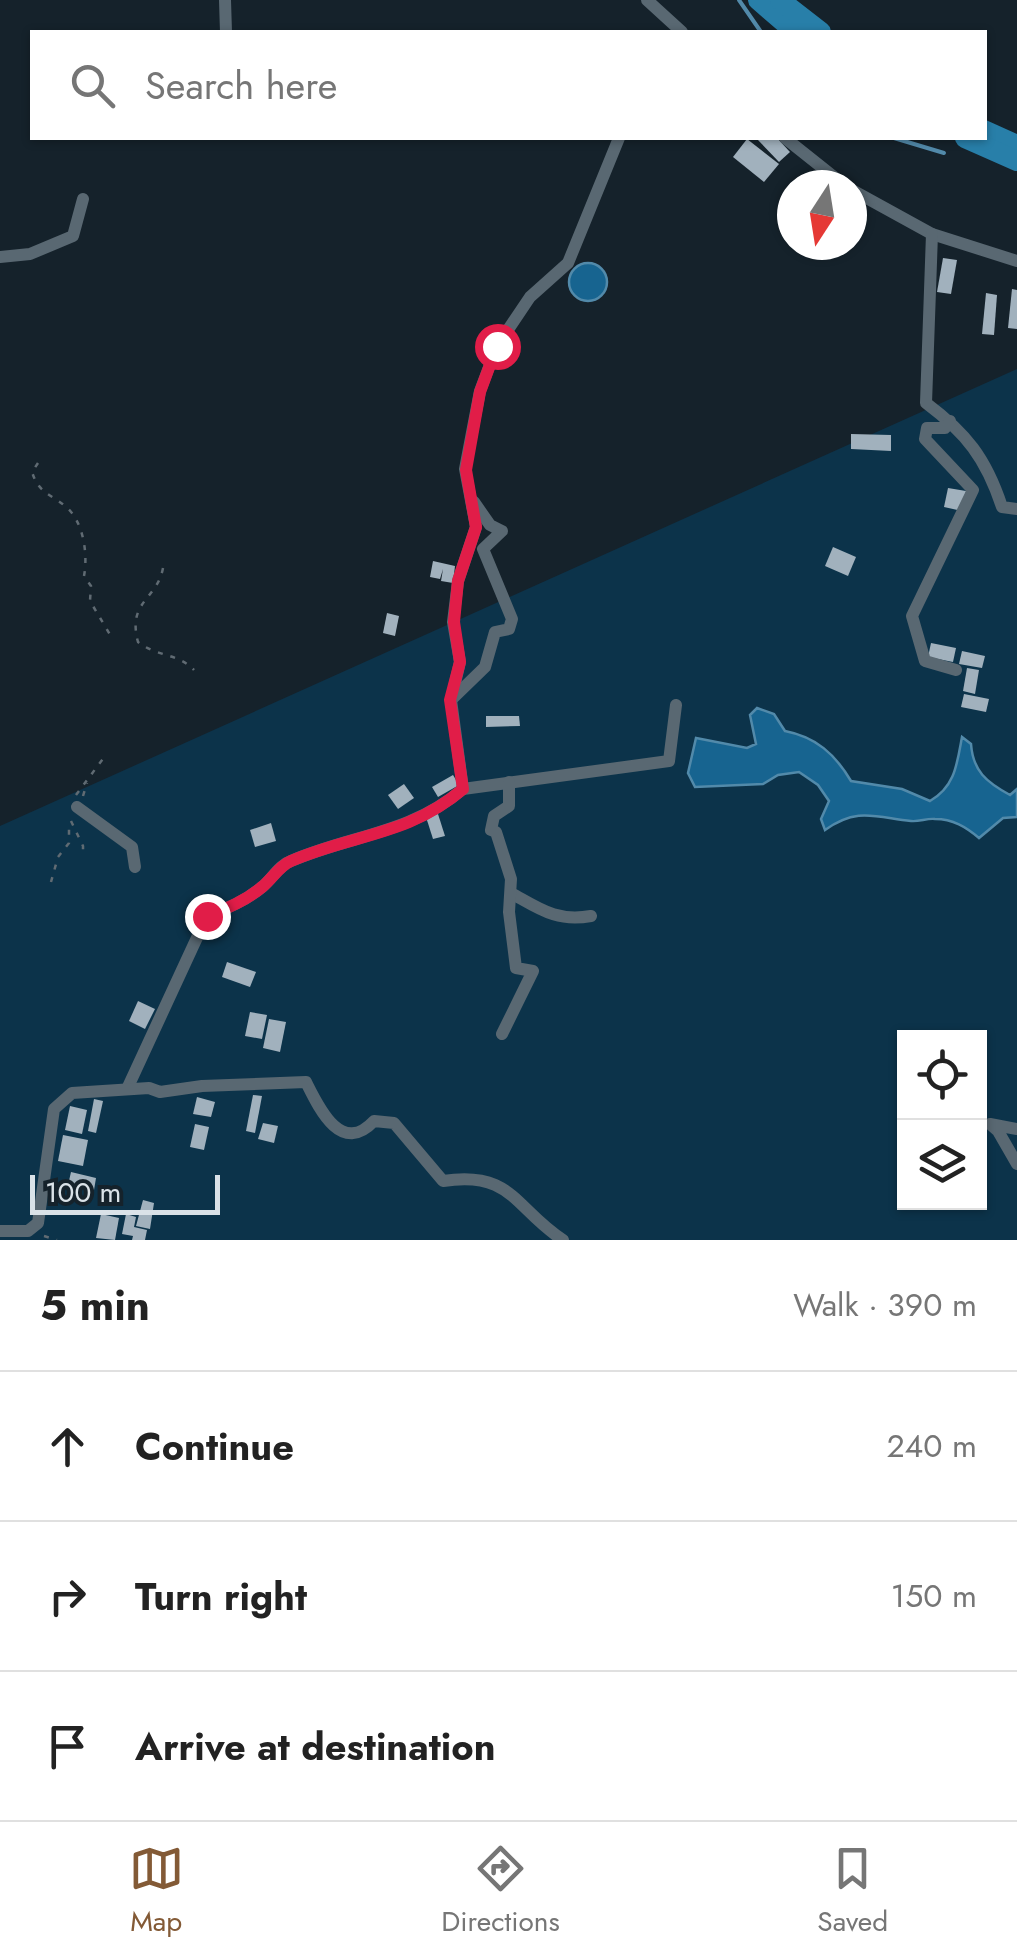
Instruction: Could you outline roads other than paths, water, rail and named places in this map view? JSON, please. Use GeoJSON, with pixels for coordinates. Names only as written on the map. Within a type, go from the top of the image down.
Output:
{"type":"FeatureCollection","features":[{"type":"Feature","properties":{"kind":"main road"},"geometry":{"type":"LineString","coordinates":[[758,0],[793,30]]}},
{"type":"Feature","properties":{"kind":"main road"},"geometry":{"type":"LineString","coordinates":[[780,0],[818,30]]}},
{"type":"Feature","properties":{"kind":"main road"},"geometry":{"type":"LineString","coordinates":[[987,131],[1017,145]]}},
{"type":"Feature","properties":{"kind":"main road"},"geometry":{"type":"LineString","coordinates":[[969,140],[1017,162]]}},
{"type":"Feature","properties":{"kind":"street"},"geometry":{"type":"LineString","coordinates":[[225,0],[226,30]]}},
{"type":"Feature","properties":{"kind":"street"},"geometry":{"type":"LineString","coordinates":[[647,0],[679,30]]}},
{"type":"Feature","properties":{"kind":"street"},"geometry":{"type":"LineString","coordinates":[[463,789],[450,700],[460,662],[454,622],[458,581],[476,527],[466,470],[480,392],[497,346],[530,297],[568,263],[619,140]]}},
{"type":"Feature","properties":{"kind":"street"},"geometry":{"type":"LineString","coordinates":[[788,140],[825,170]]}},
{"type":"Feature","properties":{"kind":"street"},"geometry":{"type":"LineString","coordinates":[[867,198],[932,234],[1017,261]]}},
{"type":"Feature","properties":{"kind":"street"},"geometry":{"type":"LineString","coordinates":[[0,256],[30,254],[73,236],[84,200]]}},
{"type":"Feature","properties":{"kind":"street"},"geometry":{"type":"LineString","coordinates":[[932,234],[926,403],[961,430],[993,479],[1002,507],[1017,509]]}},
{"type":"Feature","properties":{"kind":"street"},"geometry":{"type":"LineString","coordinates":[[950,421],[945,428],[927,428],[925,439],[972,490],[912,616],[925,662],[956,670]]}},
{"type":"Feature","properties":{"kind":"street"},"geometry":{"type":"LineString","coordinates":[[450,700],[485,667],[495,632],[509,630],[512,619],[483,549],[502,530],[490,525],[470,496]]}},
{"type":"Feature","properties":{"kind":"street"},"geometry":{"type":"LineString","coordinates":[[127,1089],[207,916],[240,904],[286,862],[401,828],[448,802],[463,789],[669,761],[676,704]]}},
{"type":"Feature","properties":{"kind":"street"},"geometry":{"type":"LineString","coordinates":[[502,1034],[532,970],[516,968],[512,879],[496,832],[491,830],[494,816],[510,806],[509,782]]}},
{"type":"Feature","properties":{"kind":"street"},"geometry":{"type":"LineString","coordinates":[[76,801],[132,847],[135,867]]}},
{"type":"Feature","properties":{"kind":"street"},"geometry":{"type":"LineString","coordinates":[[510,893],[568,920],[592,916]]}},
{"type":"Feature","properties":{"kind":"street"},"geometry":{"type":"LineString","coordinates":[[0,1231],[28,1231],[38,1223],[54,1109],[72,1093],[149,1088],[160,1092],[202,1086],[306,1082],[327,1120],[342,1132],[353,1134],[366,1129],[374,1120],[394,1123],[443,1181],[461,1178],[490,1182],[520,1198],[533,1217],[564,1240]]}},
{"type":"Feature","properties":{"kind":"street"},"geometry":{"type":"LineString","coordinates":[[1017,1129],[990,1124],[1017,1164]]}},
{"type":"Feature","properties":{"kind":"water"},"geometry":{"type":"Polygon","coordinates":[[[588,263],[602,268],[607,282],[602,296],[588,301],[574,296],[569,282],[574,268],[588,263]]]}},
{"type":"Feature","properties":{"kind":"water"},"geometry":{"type":"Polygon","coordinates":[[[757,708],[774,714],[785,731],[824,748],[851,781],[902,789],[930,801],[950,782],[962,737],[971,744],[978,769],[988,780],[1010,795],[1017,789],[1017,817],[1003,818],[979,838],[948,820],[911,821],[866,815],[847,818],[825,830],[821,819],[829,801],[818,785],[799,772],[778,775],[763,784],[695,787],[688,773],[696,738],[747,748],[756,744],[750,715],[757,708]]]}},
{"type":"Feature","properties":{"kind":"waterway"},"geometry":{"type":"LineString","coordinates":[[739,0],[760,30]]}},
{"type":"Feature","properties":{"kind":"waterway"},"geometry":{"type":"LineString","coordinates":[[901,140],[944,153]]}}]}
